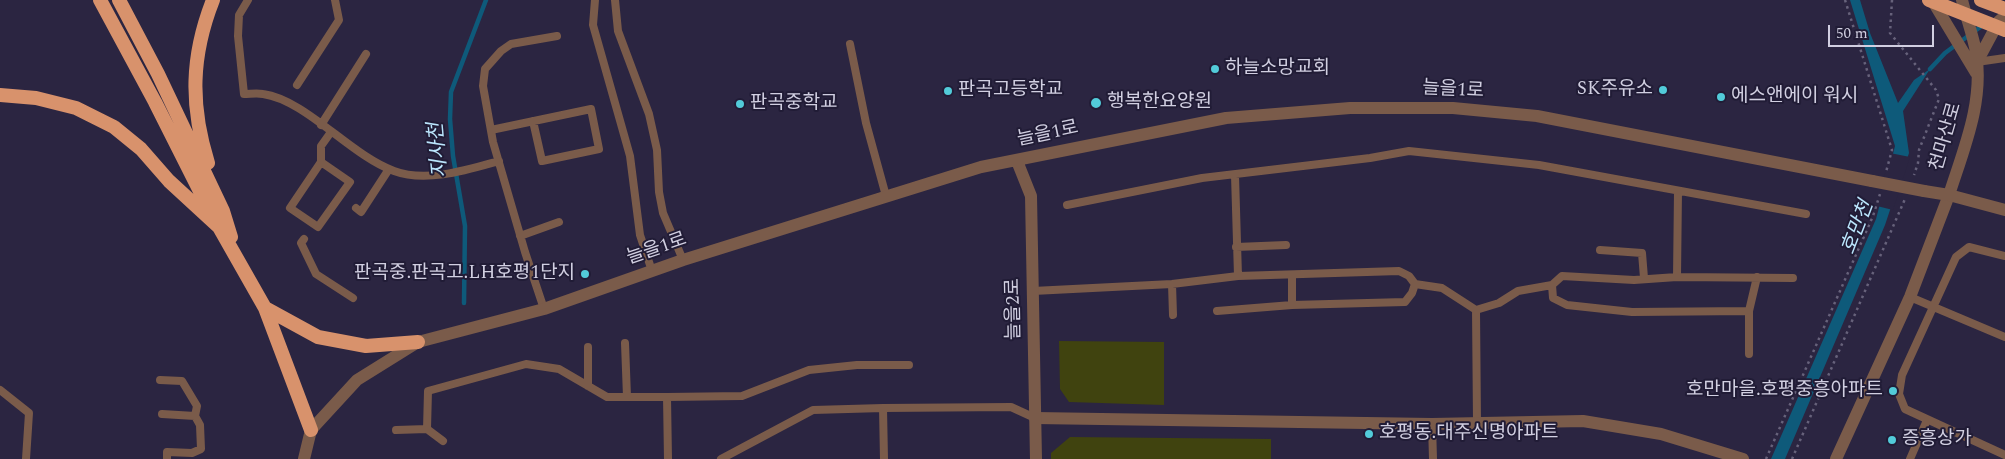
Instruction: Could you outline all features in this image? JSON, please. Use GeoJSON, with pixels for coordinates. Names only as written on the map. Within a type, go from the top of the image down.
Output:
{"type":"FeatureCollection","features":[{"type":"Feature","properties":{"kind":"highway"},"geometry":{"type":"LineString","coordinates":[[100,0],[219,227],[265,308],[311,430]]}},
{"type":"Feature","properties":{"kind":"highway"},"geometry":{"type":"LineString","coordinates":[[119,0],[158,74],[222,211]]}},
{"type":"Feature","properties":{"kind":"highway"},"geometry":{"type":"LineString","coordinates":[[213,0],[199,41],[195,68],[197,119],[202,143],[239,262]]}},
{"type":"Feature","properties":{"kind":"highway"},"geometry":{"type":"LineString","coordinates":[[1930,0],[2005,30]]}},
{"type":"Feature","properties":{"kind":"highway"},"geometry":{"type":"LineString","coordinates":[[1981,0],[2005,9]]}},
{"type":"Feature","properties":{"kind":"highway"},"geometry":{"type":"LineString","coordinates":[[0,95],[36,98],[76,108],[114,127],[141,149],[169,181],[219,227]]}},
{"type":"Feature","properties":{"kind":"highway"},"geometry":{"type":"LineString","coordinates":[[265,308],[318,337],[366,346],[418,342]]}},
{"type":"Feature","properties":{"kind":"street"},"geometry":{"type":"LineString","coordinates":[[1930,0],[1953,33],[1973,56],[1988,43],[1999,21],[2005,16]]}},
{"type":"Feature","properties":{"kind":"street","name":"천마산로"},"geometry":{"type":"LineString","coordinates":[[1836,459],[1910,297],[1949,195],[1975,115],[1979,78],[1962,0]]}},
{"type":"Feature","properties":{"kind":"street","name":"늘을1로"},"geometry":{"type":"LineString","coordinates":[[304,459],[311,430],[357,380],[418,342],[544,309],[683,260],[981,167],[1226,118],[1350,108],[1453,108],[1537,116],[1949,195]]}},
{"type":"Feature","properties":{"kind":"street","name":"늘을2로"},"geometry":{"type":"LineString","coordinates":[[1016,161],[1031,196],[1036,459]]}},
{"type":"Feature","properties":{"kind":"street"},"geometry":{"type":"LineString","coordinates":[[1949,195],[2005,210]]}},
{"type":"Feature","properties":{"kind":"street"},"geometry":{"type":"LineString","coordinates":[[1035,418],[1432,424],[1583,421],[1661,434],[1741,458]]}},
{"type":"Feature","properties":{"kind":"lane"},"geometry":{"type":"LineString","coordinates":[[248,0],[239,15],[238,29],[244,94],[263,94],[283,100],[368,158],[395,172],[418,176],[433,175],[475,168],[499,161]]}},
{"type":"Feature","properties":{"kind":"lane"},"geometry":{"type":"LineString","coordinates":[[297,85],[340,20],[335,0]]}},
{"type":"Feature","properties":{"kind":"lane"},"geometry":{"type":"LineString","coordinates":[[595,0],[593,25],[630,156],[640,235],[652,271]]}},
{"type":"Feature","properties":{"kind":"lane"},"geometry":{"type":"LineString","coordinates":[[615,0],[618,31],[649,114],[657,150],[659,192],[663,213],[683,260]]}},
{"type":"Feature","properties":{"kind":"lane"},"geometry":{"type":"LineString","coordinates":[[544,309],[520,236],[499,161],[482,86],[485,69],[501,51],[511,44],[557,36]]}},
{"type":"Feature","properties":{"kind":"lane"},"geometry":{"type":"LineString","coordinates":[[850,44],[866,123],[886,196]]}},
{"type":"Feature","properties":{"kind":"lane"},"geometry":{"type":"LineString","coordinates":[[321,125],[366,54]]}},
{"type":"Feature","properties":{"kind":"lane"},"geometry":{"type":"LineString","coordinates":[[1973,56],[2005,58]]}},
{"type":"Feature","properties":{"kind":"lane"},"geometry":{"type":"LineString","coordinates":[[491,130],[533,121],[591,109],[599,149],[542,161],[533,121]]}},
{"type":"Feature","properties":{"kind":"lane"},"geometry":{"type":"LineString","coordinates":[[321,162],[350,182],[318,227],[290,208],[321,162],[321,146],[331,132]]}},
{"type":"Feature","properties":{"kind":"lane"},"geometry":{"type":"LineString","coordinates":[[1067,205],[1202,178],[1370,158],[1409,151],[1539,166],[1806,214]]}},
{"type":"Feature","properties":{"kind":"lane"},"geometry":{"type":"LineString","coordinates":[[356,208],[361,212],[389,168]]}},
{"type":"Feature","properties":{"kind":"lane"},"geometry":{"type":"LineString","coordinates":[[1234,175],[1238,276]]}},
{"type":"Feature","properties":{"kind":"lane"},"geometry":{"type":"LineString","coordinates":[[1677,277],[1678,191]]}},
{"type":"Feature","properties":{"kind":"lane"},"geometry":{"type":"LineString","coordinates":[[520,236],[559,222]]}},
{"type":"Feature","properties":{"kind":"lane"},"geometry":{"type":"LineString","coordinates":[[304,239],[301,243],[316,274],[352,298]]}},
{"type":"Feature","properties":{"kind":"lane"},"geometry":{"type":"LineString","coordinates":[[1236,248],[1286,245]]}},
{"type":"Feature","properties":{"kind":"lane"},"geometry":{"type":"LineString","coordinates":[[2005,256],[1969,247],[1956,257],[1902,375],[1899,394],[1904,409],[2005,455]]}},
{"type":"Feature","properties":{"kind":"lane"},"geometry":{"type":"LineString","coordinates":[[1600,250],[1642,253],[1644,278]]}},
{"type":"Feature","properties":{"kind":"lane"},"geometry":{"type":"LineString","coordinates":[[1033,291],[1172,284],[1238,276],[1400,271],[1409,276],[1415,284],[1442,288],[1476,310],[1499,303],[1518,291],[1552,285],[1562,276],[1634,280],[1677,277],[1793,278]]}},
{"type":"Feature","properties":{"kind":"lane"},"geometry":{"type":"LineString","coordinates":[[1292,274],[1292,305]]}},
{"type":"Feature","properties":{"kind":"lane"},"geometry":{"type":"LineString","coordinates":[[1749,354],[1749,311],[1757,277]]}},
{"type":"Feature","properties":{"kind":"lane"},"geometry":{"type":"LineString","coordinates":[[1172,284],[1173,315]]}},
{"type":"Feature","properties":{"kind":"lane"},"geometry":{"type":"LineString","coordinates":[[1217,311],[1292,305],[1405,302],[1412,293],[1415,284]]}},
{"type":"Feature","properties":{"kind":"lane"},"geometry":{"type":"LineString","coordinates":[[1552,285],[1553,298],[1567,305],[1632,312],[1749,311]]}},
{"type":"Feature","properties":{"kind":"lane"},"geometry":{"type":"LineString","coordinates":[[1910,297],[2005,337]]}},
{"type":"Feature","properties":{"kind":"lane"},"geometry":{"type":"LineString","coordinates":[[1476,310],[1477,422]]}},
{"type":"Feature","properties":{"kind":"lane"},"geometry":{"type":"LineString","coordinates":[[625,343],[628,397]]}},
{"type":"Feature","properties":{"kind":"lane"},"geometry":{"type":"LineString","coordinates":[[588,347],[588,386]]}},
{"type":"Feature","properties":{"kind":"lane"},"geometry":{"type":"LineString","coordinates":[[427,429],[428,391],[526,364],[559,369],[608,397],[742,396],[809,370],[857,365],[909,365]]}},
{"type":"Feature","properties":{"kind":"lane"},"geometry":{"type":"LineString","coordinates":[[160,380],[182,381],[197,406],[195,416],[200,425],[201,449],[192,453],[167,452],[167,459]]}},
{"type":"Feature","properties":{"kind":"lane"},"geometry":{"type":"LineString","coordinates":[[0,390],[29,413],[26,459]]}},
{"type":"Feature","properties":{"kind":"lane"},"geometry":{"type":"LineString","coordinates":[[667,397],[668,459]]}},
{"type":"Feature","properties":{"kind":"lane"},"geometry":{"type":"LineString","coordinates":[[883,408],[884,459]]}},
{"type":"Feature","properties":{"kind":"lane"},"geometry":{"type":"LineString","coordinates":[[721,459],[813,410],[1011,408],[1035,418]]}},
{"type":"Feature","properties":{"kind":"lane"},"geometry":{"type":"LineString","coordinates":[[162,414],[195,416]]}},
{"type":"Feature","properties":{"kind":"lane"},"geometry":{"type":"LineString","coordinates":[[1910,459],[1927,420]]}},
{"type":"Feature","properties":{"kind":"lane"},"geometry":{"type":"LineString","coordinates":[[1432,424],[1433,459]]}},
{"type":"Feature","properties":{"kind":"lane"},"geometry":{"type":"LineString","coordinates":[[396,430],[427,429],[443,441]]}},
{"type":"Feature","properties":{"kind":"path"},"geometry":{"type":"LineString","coordinates":[[1766,459],[1873,216],[1879,182],[1892,150],[1845,0]]}},
{"type":"Feature","properties":{"kind":"path"},"geometry":{"type":"LineString","coordinates":[[1892,0],[1890,33],[1936,90],[1938,98],[1919,150],[1918,163],[1912,181]]}},
{"type":"Feature","properties":{"kind":"path"},"geometry":{"type":"LineString","coordinates":[[1792,459],[1905,199]]}},
{"type":"Feature","properties":{"kind":"shaded area"},"geometry":{"type":"Polygon","coordinates":[[[1059,341],[1164,342],[1164,405],[1069,402],[1060,389],[1059,341]]]}},
{"type":"Feature","properties":{"kind":"shaded area"},"geometry":{"type":"Polygon","coordinates":[[[1070,437],[1271,439],[1271,459],[1051,459],[1051,453],[1070,437]]]}},
{"type":"Feature","properties":{"kind":"water"},"geometry":{"type":"Polygon","coordinates":[[[1850,0],[1860,0],[1870,33],[1898,103],[1914,80],[1930,69],[1903,111],[1909,153],[1885,225],[1785,459],[1771,459],[1876,219],[1895,146],[1850,0]]]}},
{"type":"Feature","properties":{"kind":"pier","name":"호만천"},"geometry":{"type":"Polygon","coordinates":[[[1890,153],[1910,157],[1893,210],[1877,206],[1890,153]]]}},
{"type":"Feature","properties":{"kind":"waterway","name":"지사천"},"geometry":{"type":"LineString","coordinates":[[464,303],[465,226],[453,156],[450,119],[451,92],[486,0]]}},
{"type":"Feature","properties":{"kind":"waterway"},"geometry":{"type":"LineString","coordinates":[[1930,69],[1945,53],[1983,25]]}},
{"type":"Feature","properties":{"kind":"place","name":"하늘소망교회"},"geometry":{"type":"Point","coordinates":[1215,69]}},
{"type":"Feature","properties":{"kind":"place","name":"SK주유소"},"geometry":{"type":"Point","coordinates":[1663,90]}},
{"type":"Feature","properties":{"kind":"place","name":"판곡고등학교"},"geometry":{"type":"Point","coordinates":[948,91]}},
{"type":"Feature","properties":{"kind":"place","name":"에스앤에이 워시"},"geometry":{"type":"Point","coordinates":[1721,97]}},
{"type":"Feature","properties":{"kind":"place","name":"행복한요양원"},"geometry":{"type":"Point","coordinates":[1096,103]}},
{"type":"Feature","properties":{"kind":"place","name":"판곡중학교"},"geometry":{"type":"Point","coordinates":[740,104]}},
{"type":"Feature","properties":{"kind":"place","name":"판곡중.판곡고.LH호평1단지"},"geometry":{"type":"Point","coordinates":[585,274]}},
{"type":"Feature","properties":{"kind":"place","name":"호만마을.호평중흥아파트"},"geometry":{"type":"Point","coordinates":[1893,391]}},
{"type":"Feature","properties":{"kind":"place","name":"호평동.대주신명아파트"},"geometry":{"type":"Point","coordinates":[1369,434]}},
{"type":"Feature","properties":{"kind":"place","name":"증흥상가"},"geometry":{"type":"Point","coordinates":[1892,440]}}]}
